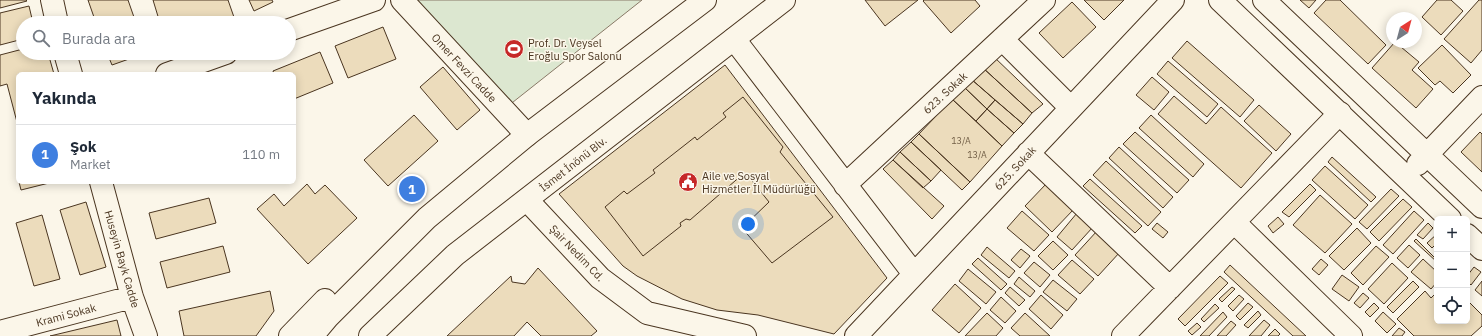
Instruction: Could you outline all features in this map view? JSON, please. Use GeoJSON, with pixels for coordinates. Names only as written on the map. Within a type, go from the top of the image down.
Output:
{"type":"FeatureCollection","features":[{"type":"Feature","properties":{"kind":"street"},"geometry":{"type":"LineString","coordinates":[[52,0],[55,16]]}},
{"type":"Feature","properties":{"kind":"street"},"geometry":{"type":"LineString","coordinates":[[296,28],[374,0]]}},
{"type":"Feature","properties":{"kind":"street","name":"Omer Fevzi Cadde"},"geometry":{"type":"LineString","coordinates":[[402,0],[527,135]]}},
{"type":"Feature","properties":{"kind":"street"},"geometry":{"type":"LineString","coordinates":[[290,336],[347,278],[427,218],[527,135],[705,0]]}},
{"type":"Feature","properties":{"kind":"street","name":"İsmet İnönü Blv."},"geometry":{"type":"LineString","coordinates":[[370,336],[455,256],[784,0]]}},
{"type":"Feature","properties":{"kind":"street","name":"623. Sokak"},"geometry":{"type":"LineString","coordinates":[[845,185],[1044,0]]}},
{"type":"Feature","properties":{"kind":"street","name":"625. Sokak"},"geometry":{"type":"LineString","coordinates":[[856,336],[1173,0]]}},
{"type":"Feature","properties":{"kind":"street"},"geometry":{"type":"LineString","coordinates":[[1220,0],[1447,216]]}},
{"type":"Feature","properties":{"kind":"street"},"geometry":{"type":"LineString","coordinates":[[1264,0],[1482,207]]}},
{"type":"Feature","properties":{"kind":"street"},"geometry":{"type":"LineString","coordinates":[[734,39],[914,274]]}},
{"type":"Feature","properties":{"kind":"street"},"geometry":{"type":"LineString","coordinates":[[1002,39],[1071,108]]}},
{"type":"Feature","properties":{"kind":"street"},"geometry":{"type":"LineString","coordinates":[[67,60],[70,72]]}},
{"type":"Feature","properties":{"kind":"street"},"geometry":{"type":"LineString","coordinates":[[173,72],[206,60]]}},
{"type":"Feature","properties":{"kind":"street"},"geometry":{"type":"LineString","coordinates":[[1406,176],[1482,98]]}},
{"type":"Feature","properties":{"kind":"street"},"geometry":{"type":"LineString","coordinates":[[1128,334],[1170,288],[1340,113]]}},
{"type":"Feature","properties":{"kind":"street"},"geometry":{"type":"LineString","coordinates":[[1028,153],[1170,288]]}},
{"type":"Feature","properties":{"kind":"street","name":"Huseyin Bayk Cadde"},"geometry":{"type":"LineString","coordinates":[[102,184],[132,297],[146,336]]}},
{"type":"Feature","properties":{"kind":"street","name":"Şair Nedim Cd."},"geometry":{"type":"LineString","coordinates":[[527,200],[600,278],[647,313],[744,336]]}},
{"type":"Feature","properties":{"kind":"street"},"geometry":{"type":"LineString","coordinates":[[312,336],[328,317],[427,218]]}},
{"type":"Feature","properties":{"kind":"street"},"geometry":{"type":"LineString","coordinates":[[1234,222],[1351,336]]}},
{"type":"Feature","properties":{"kind":"street"},"geometry":{"type":"LineString","coordinates":[[1470,238],[1482,249]]}},
{"type":"Feature","properties":{"kind":"street","name":"Krami Sokak"},"geometry":{"type":"LineString","coordinates":[[0,332],[132,297]]}},
{"type":"Feature","properties":{"kind":"green space","name":"Prof. Dr. Veysel Eroğlu Spor Salonu"},"geometry":{"type":"Polygon","coordinates":[[[402,0],[642,0],[503,110],[402,0]]]}},
{"type":"Feature","properties":{"kind":"building"},"geometry":{"type":"Polygon","coordinates":[[[0,0],[26,0],[27,1],[0,8],[0,0]]]}},
{"type":"Feature","properties":{"kind":"building"},"geometry":{"type":"Polygon","coordinates":[[[88,0],[128,0],[134,16],[94,16],[88,0]]]}},
{"type":"Feature","properties":{"kind":"building"},"geometry":{"type":"Polygon","coordinates":[[[153,0],[228,0],[234,16],[158,16],[153,0]]]}},
{"type":"Feature","properties":{"kind":"building"},"geometry":{"type":"Polygon","coordinates":[[[249,0],[272,0],[273,2],[254,11],[249,0]]]}},
{"type":"Feature","properties":{"kind":"building"},"geometry":{"type":"Polygon","coordinates":[[[865,0],[918,0],[885,26],[865,0]]]}},
{"type":"Feature","properties":{"kind":"building"},"geometry":{"type":"Polygon","coordinates":[[[975,0],[980,6],[951,33],[923,1],[975,0]]]}},
{"type":"Feature","properties":{"kind":"building"},"geometry":{"type":"Polygon","coordinates":[[[1084,0],[1124,0],[1104,20],[1084,0]]]}},
{"type":"Feature","properties":{"kind":"building"},"geometry":{"type":"Polygon","coordinates":[[[1300,0],[1316,0],[1309,8],[1300,0]]]}},
{"type":"Feature","properties":{"kind":"building"},"geometry":{"type":"Polygon","coordinates":[[[1326,0],[1340,0],[1386,45],[1368,64],[1314,13],[1326,0]]]}},
{"type":"Feature","properties":{"kind":"building"},"geometry":{"type":"Polygon","coordinates":[[[1437,0],[1451,0],[1463,11],[1441,35],[1422,17],[1437,0]]]}},
{"type":"Feature","properties":{"kind":"building"},"geometry":{"type":"Polygon","coordinates":[[[1479,0],[1482,0],[1482,50],[1471,63],[1444,39],[1479,0]]]}},
{"type":"Feature","properties":{"kind":"building"},"geometry":{"type":"Polygon","coordinates":[[[1072,2],[1096,27],[1063,58],[1039,33],[1072,2]]]}},
{"type":"Feature","properties":{"kind":"building"},"geometry":{"type":"Polygon","coordinates":[[[29,6],[31,16],[16,16],[16,41],[0,45],[0,13],[29,6]]]}},
{"type":"Feature","properties":{"kind":"building"},"geometry":{"type":"Polygon","coordinates":[[[383,27],[396,59],[348,78],[335,46],[383,27]]]}},
{"type":"Feature","properties":{"kind":"building"},"geometry":{"type":"Polygon","coordinates":[[[1187,41],[1254,100],[1240,117],[1172,58],[1187,41]]]}},
{"type":"Feature","properties":{"kind":"building"},"geometry":{"type":"Polygon","coordinates":[[[1442,45],[1471,75],[1453,93],[1440,81],[1435,85],[1418,68],[1442,45]]]}},
{"type":"Feature","properties":{"kind":"building"},"geometry":{"type":"Polygon","coordinates":[[[1390,48],[1402,48],[1419,62],[1412,70],[1433,89],[1416,108],[1372,68],[1390,48]]]}},
{"type":"Feature","properties":{"kind":"building"},"geometry":{"type":"Polygon","coordinates":[[[16,51],[16,60],[50,60],[53,72],[16,72],[16,118],[7,84],[0,86],[0,55],[16,51]]]}},
{"type":"Feature","properties":{"kind":"building"},"geometry":{"type":"Polygon","coordinates":[[[320,52],[333,83],[296,98],[296,72],[273,71],[320,52]]]}},
{"type":"Feature","properties":{"kind":"building"},"geometry":{"type":"Polygon","coordinates":[[[993,56],[1043,104],[1032,113],[982,67],[993,56]]]}},
{"type":"Feature","properties":{"kind":"building"},"geometry":{"type":"Polygon","coordinates":[[[110,60],[126,60],[112,65],[110,60]]]}},
{"type":"Feature","properties":{"kind":"building"},"geometry":{"type":"Polygon","coordinates":[[[1168,61],[1218,104],[1207,117],[1157,74],[1168,61]]]}},
{"type":"Feature","properties":{"kind":"building"},"geometry":{"type":"Polygon","coordinates":[[[725,65],[887,278],[834,334],[758,315],[717,310],[682,299],[637,276],[623,266],[559,194],[725,65]]]}},
{"type":"Feature","properties":{"kind":"building"},"geometry":{"type":"Polygon","coordinates":[[[443,67],[480,110],[457,130],[420,87],[443,67]]]}},
{"type":"Feature","properties":{"kind":"building"},"geometry":{"type":"Polygon","coordinates":[[[982,67],[1032,113],[1023,124],[971,79],[982,67]]]}},
{"type":"Feature","properties":{"kind":"building"},"geometry":{"type":"Polygon","coordinates":[[[1152,77],[1169,92],[1154,110],[1136,95],[1152,77]]]}},
{"type":"Feature","properties":{"kind":"building"},"geometry":{"type":"Polygon","coordinates":[[[971,79],[995,100],[987,109],[964,87],[971,79]]]}},
{"type":"Feature","properties":{"kind":"building"},"geometry":{"type":"Polygon","coordinates":[[[964,87],[987,109],[976,121],[952,99],[964,87]]]}},
{"type":"Feature","properties":{"kind":"building"},"geometry":{"type":"Polygon","coordinates":[[[1174,96],[1206,124],[1221,107],[1272,153],[1241,188],[1158,114],[1174,96]]]}},
{"type":"Feature","properties":{"kind":"building","name":"Aile ve Sosyal Hizmetler İl Müdürlüğü"},"geometry":{"type":"Polygon","coordinates":[[[743,97],[783,147],[780,152],[833,217],[772,263],[742,228],[769,202],[749,177],[743,174],[690,220],[686,219],[680,223],[681,226],[643,256],[605,207],[624,191],[627,194],[655,173],[653,170],[695,137],[697,140],[726,117],[723,113],[743,97]]]}},
{"type":"Feature","properties":{"kind":"building"},"geometry":{"type":"Polygon","coordinates":[[[952,99],[1002,146],[970,182],[919,134],[952,99]]]}},
{"type":"Feature","properties":{"kind":"building"},"geometry":{"type":"Polygon","coordinates":[[[995,100],[1023,124],[1014,133],[987,109],[995,100]]]}},
{"type":"Feature","properties":{"kind":"building"},"geometry":{"type":"Polygon","coordinates":[[[1259,105],[1291,134],[1276,151],[1244,121],[1259,105]]]}},
{"type":"Feature","properties":{"kind":"building"},"geometry":{"type":"Polygon","coordinates":[[[987,109],[1014,133],[1002,146],[976,121],[987,109]]]}},
{"type":"Feature","properties":{"kind":"building"},"geometry":{"type":"Polygon","coordinates":[[[414,115],[438,141],[388,186],[364,160],[414,115]]]}},
{"type":"Feature","properties":{"kind":"building"},"geometry":{"type":"Polygon","coordinates":[[[1151,115],[1204,164],[1193,177],[1139,128],[1151,115]]]}},
{"type":"Feature","properties":{"kind":"building"},"geometry":{"type":"Polygon","coordinates":[[[1135,132],[1189,180],[1177,193],[1123,144],[1135,132]]]}},
{"type":"Feature","properties":{"kind":"building"},"geometry":{"type":"Polygon","coordinates":[[[1480,132],[1482,134],[1482,172],[1461,152],[1480,132]]]}},
{"type":"Feature","properties":{"kind":"building"},"geometry":{"type":"Polygon","coordinates":[[[919,134],[970,182],[962,190],[911,142],[919,134]]]}},
{"type":"Feature","properties":{"kind":"building"},"geometry":{"type":"Polygon","coordinates":[[[911,142],[941,170],[931,181],[900,152],[911,142]]]}},
{"type":"Feature","properties":{"kind":"building"},"geometry":{"type":"Polygon","coordinates":[[[1119,147],[1173,197],[1163,208],[1109,158],[1119,147]]]}},
{"type":"Feature","properties":{"kind":"building"},"geometry":{"type":"Polygon","coordinates":[[[900,152],[931,181],[923,188],[893,160],[900,152]]]}},
{"type":"Feature","properties":{"kind":"building"},"geometry":{"type":"Polygon","coordinates":[[[1332,157],[1376,197],[1371,202],[1328,162],[1332,157]]]}},
{"type":"Feature","properties":{"kind":"building"},"geometry":{"type":"Polygon","coordinates":[[[893,160],[944,206],[932,219],[883,169],[893,160]]]}},
{"type":"Feature","properties":{"kind":"building"},"geometry":{"type":"Polygon","coordinates":[[[1106,161],[1161,212],[1148,226],[1093,175],[1106,161]]]}},
{"type":"Feature","properties":{"kind":"building"},"geometry":{"type":"Polygon","coordinates":[[[1325,166],[1368,205],[1355,219],[1312,180],[1325,166]]]}},
{"type":"Feature","properties":{"kind":"building"},"geometry":{"type":"Polygon","coordinates":[[[1090,179],[1142,226],[1135,233],[1083,186],[1090,179]]]}},
{"type":"Feature","properties":{"kind":"building"},"geometry":{"type":"Polygon","coordinates":[[[1047,183],[1074,209],[1052,232],[1025,206],[1047,183]]]}},
{"type":"Feature","properties":{"kind":"building"},"geometry":{"type":"Polygon","coordinates":[[[20,184],[45,184],[21,190],[20,184]]]}},
{"type":"Feature","properties":{"kind":"building"},"geometry":{"type":"Polygon","coordinates":[[[307,184],[315,194],[325,185],[357,218],[308,264],[257,209],[274,194],[284,206],[307,184]]]}},
{"type":"Feature","properties":{"kind":"building"},"geometry":{"type":"Polygon","coordinates":[[[1310,184],[1316,190],[1289,217],[1282,212],[1310,184]]]}},
{"type":"Feature","properties":{"kind":"building"},"geometry":{"type":"Polygon","coordinates":[[[1391,189],[1399,196],[1367,229],[1359,222],[1391,189]]]}},
{"type":"Feature","properties":{"kind":"building"},"geometry":{"type":"Polygon","coordinates":[[[1320,195],[1352,224],[1325,253],[1293,225],[1320,195]]]}},
{"type":"Feature","properties":{"kind":"building"},"geometry":{"type":"Polygon","coordinates":[[[209,198],[216,223],[156,239],[149,213],[209,198]]]}},
{"type":"Feature","properties":{"kind":"building"},"geometry":{"type":"Polygon","coordinates":[[[1403,199],[1412,207],[1379,241],[1370,232],[1403,199]]]}},
{"type":"Feature","properties":{"kind":"building"},"geometry":{"type":"Polygon","coordinates":[[[86,202],[106,267],[80,275],[60,210],[86,202]]]}},
{"type":"Feature","properties":{"kind":"building"},"geometry":{"type":"Polygon","coordinates":[[[1022,211],[1049,235],[1034,251],[1007,228],[1022,211]]]}},
{"type":"Feature","properties":{"kind":"building"},"geometry":{"type":"Polygon","coordinates":[[[1414,211],[1424,220],[1393,254],[1383,245],[1414,211]]]}},
{"type":"Feature","properties":{"kind":"building"},"geometry":{"type":"Polygon","coordinates":[[[1077,213],[1093,227],[1072,250],[1057,237],[1077,213]]]}},
{"type":"Feature","properties":{"kind":"building"},"geometry":{"type":"Polygon","coordinates":[[[42,215],[60,279],[34,286],[16,223],[42,215]]]}},
{"type":"Feature","properties":{"kind":"building"},"geometry":{"type":"Polygon","coordinates":[[[1278,217],[1284,224],[1273,233],[1268,226],[1278,217]]]}},
{"type":"Feature","properties":{"kind":"building"},"geometry":{"type":"Polygon","coordinates":[[[1157,223],[1168,232],[1163,238],[1152,229],[1157,223]]]}},
{"type":"Feature","properties":{"kind":"building"},"geometry":{"type":"Polygon","coordinates":[[[1428,223],[1433,228],[1423,239],[1417,235],[1428,223]]]}},
{"type":"Feature","properties":{"kind":"building"},"geometry":{"type":"Polygon","coordinates":[[[1357,228],[1371,243],[1344,270],[1329,256],[1357,228]]]}},
{"type":"Feature","properties":{"kind":"building"},"geometry":{"type":"Polygon","coordinates":[[[1097,231],[1120,252],[1098,276],[1075,255],[1097,231]]]}},
{"type":"Feature","properties":{"kind":"building"},"geometry":{"type":"Polygon","coordinates":[[[1434,237],[1434,246],[1432,248],[1427,243],[1434,237]]]}},
{"type":"Feature","properties":{"kind":"building"},"geometry":{"type":"Polygon","coordinates":[[[1416,239],[1434,257],[1434,259],[1414,241],[1416,239]]]}},
{"type":"Feature","properties":{"kind":"building"},"geometry":{"type":"Polygon","coordinates":[[[1053,241],[1068,255],[1053,270],[1038,256],[1053,241]]]}},
{"type":"Feature","properties":{"kind":"building"},"geometry":{"type":"Polygon","coordinates":[[[1409,245],[1420,255],[1408,268],[1397,258],[1409,245]]]}},
{"type":"Feature","properties":{"kind":"building"},"geometry":{"type":"Polygon","coordinates":[[[223,246],[230,272],[167,288],[160,262],[223,246]]]}},
{"type":"Feature","properties":{"kind":"building"},"geometry":{"type":"Polygon","coordinates":[[[1376,246],[1389,257],[1363,285],[1351,273],[1376,246]]]}},
{"type":"Feature","properties":{"kind":"building"},"geometry":{"type":"Polygon","coordinates":[[[987,247],[1015,271],[1009,278],[981,255],[987,247]]]}},
{"type":"Feature","properties":{"kind":"building"},"geometry":{"type":"Polygon","coordinates":[[[1021,249],[1030,256],[1020,268],[1011,260],[1021,249]]]}},
{"type":"Feature","properties":{"kind":"building"},"geometry":{"type":"Polygon","coordinates":[[[978,258],[1007,284],[1001,290],[972,264],[978,258]]]}},
{"type":"Feature","properties":{"kind":"building"},"geometry":{"type":"Polygon","coordinates":[[[1321,259],[1328,265],[1319,275],[1312,269],[1321,259]]]}},
{"type":"Feature","properties":{"kind":"building"},"geometry":{"type":"Polygon","coordinates":[[[1423,259],[1434,269],[1434,286],[1431,289],[1411,272],[1423,259]]]}},
{"type":"Feature","properties":{"kind":"building"},"geometry":{"type":"Polygon","coordinates":[[[1072,260],[1094,279],[1080,294],[1058,275],[1072,260]]]}},
{"type":"Feature","properties":{"kind":"building"},"geometry":{"type":"Polygon","coordinates":[[[1034,262],[1050,275],[1040,287],[1024,273],[1034,262]]]}},
{"type":"Feature","properties":{"kind":"building"},"geometry":{"type":"Polygon","coordinates":[[[1392,263],[1408,278],[1384,304],[1368,289],[1392,263]]]}},
{"type":"Feature","properties":{"kind":"building"},"geometry":{"type":"Polygon","coordinates":[[[1230,265],[1306,336],[1293,336],[1224,272],[1230,265]]]}},
{"type":"Feature","properties":{"kind":"building"},"geometry":{"type":"Polygon","coordinates":[[[1474,267],[1481,272],[1471,285],[1470,284],[1470,272],[1474,267]]]}},
{"type":"Feature","properties":{"kind":"building"},"geometry":{"type":"Polygon","coordinates":[[[538,268],[597,331],[591,336],[541,336],[527,322],[514,336],[447,336],[511,276],[512,282],[525,284],[538,268]]]}},
{"type":"Feature","properties":{"kind":"building"},"geometry":{"type":"Polygon","coordinates":[[[968,269],[996,292],[986,304],[959,281],[968,269]]]}},
{"type":"Feature","properties":{"kind":"building"},"geometry":{"type":"Polygon","coordinates":[[[1342,275],[1359,287],[1349,301],[1332,289],[1342,275]]]}},
{"type":"Feature","properties":{"kind":"building"},"geometry":{"type":"Polygon","coordinates":[[[1220,276],[1228,283],[1185,326],[1178,319],[1220,276]]]}},
{"type":"Feature","properties":{"kind":"building"},"geometry":{"type":"Polygon","coordinates":[[[1019,277],[1035,291],[1030,297],[1014,284],[1019,277]]]}},
{"type":"Feature","properties":{"kind":"building"},"geometry":{"type":"Polygon","coordinates":[[[1053,280],[1077,299],[1067,311],[1043,292],[1053,280]]]}},
{"type":"Feature","properties":{"kind":"building"},"geometry":{"type":"Polygon","coordinates":[[[1413,281],[1419,287],[1393,313],[1387,307],[1413,281]]]}},
{"type":"Feature","properties":{"kind":"building"},"geometry":{"type":"Polygon","coordinates":[[[1482,281],[1482,296],[1475,290],[1482,281]]]}},
{"type":"Feature","properties":{"kind":"building"},"geometry":{"type":"Polygon","coordinates":[[[955,284],[981,308],[959,333],[932,310],[955,284]]]}},
{"type":"Feature","properties":{"kind":"building"},"geometry":{"type":"Polygon","coordinates":[[[1010,287],[1025,300],[1019,306],[1005,293],[1010,287]]]}},
{"type":"Feature","properties":{"kind":"building"},"geometry":{"type":"Polygon","coordinates":[[[1232,287],[1235,289],[1222,302],[1219,299],[1232,287]]]}},
{"type":"Feature","properties":{"kind":"building"},"geometry":{"type":"Polygon","coordinates":[[[270,291],[274,311],[256,336],[184,336],[179,311],[270,291]]]}},
{"type":"Feature","properties":{"kind":"building"},"geometry":{"type":"Polygon","coordinates":[[[1425,291],[1431,298],[1434,295],[1434,324],[1470,324],[1470,303],[1482,315],[1482,326],[1471,336],[1414,336],[1397,319],[1425,291]]]}},
{"type":"Feature","properties":{"kind":"building"},"geometry":{"type":"Polygon","coordinates":[[[1363,293],[1369,298],[1360,308],[1354,303],[1363,293]]]}},
{"type":"Feature","properties":{"kind":"building"},"geometry":{"type":"Polygon","coordinates":[[[1041,295],[1063,315],[1051,329],[1029,309],[1041,295]]]}},
{"type":"Feature","properties":{"kind":"building"},"geometry":{"type":"Polygon","coordinates":[[[1239,295],[1244,299],[1233,311],[1228,306],[1239,295]]]}},
{"type":"Feature","properties":{"kind":"building"},"geometry":{"type":"Polygon","coordinates":[[[1001,297],[1016,311],[1005,323],[990,310],[1001,297]]]}},
{"type":"Feature","properties":{"kind":"building"},"geometry":{"type":"Polygon","coordinates":[[[1248,303],[1253,307],[1240,320],[1236,316],[1248,303]]]}},
{"type":"Feature","properties":{"kind":"building"},"geometry":{"type":"Polygon","coordinates":[[[1374,303],[1379,308],[1370,317],[1365,312],[1374,303]]]}},
{"type":"Feature","properties":{"kind":"building"},"geometry":{"type":"Polygon","coordinates":[[[1215,304],[1219,308],[1204,322],[1201,319],[1215,304]]]}},
{"type":"Feature","properties":{"kind":"building"},"geometry":{"type":"Polygon","coordinates":[[[1258,311],[1261,315],[1248,328],[1244,325],[1258,311]]]}},
{"type":"Feature","properties":{"kind":"building"},"geometry":{"type":"Polygon","coordinates":[[[1223,312],[1227,317],[1209,336],[1200,336],[1223,312]]]}},
{"type":"Feature","properties":{"kind":"building"},"geometry":{"type":"Polygon","coordinates":[[[1383,312],[1396,324],[1387,333],[1375,321],[1383,312]]]}},
{"type":"Feature","properties":{"kind":"building"},"geometry":{"type":"Polygon","coordinates":[[[987,313],[1003,328],[996,336],[965,336],[987,313]]]}},
{"type":"Feature","properties":{"kind":"building"},"geometry":{"type":"Polygon","coordinates":[[[1025,313],[1050,336],[1020,336],[1011,328],[1025,313]]]}},
{"type":"Feature","properties":{"kind":"building"},"geometry":{"type":"Polygon","coordinates":[[[117,320],[121,336],[50,336],[117,320]]]}},
{"type":"Feature","properties":{"kind":"building"},"geometry":{"type":"Polygon","coordinates":[[[1264,320],[1270,325],[1261,336],[1249,336],[1264,320]]]}},
{"type":"Feature","properties":{"kind":"building"},"geometry":{"type":"Polygon","coordinates":[[[1231,321],[1236,325],[1226,336],[1217,336],[1231,321]]]}},
{"type":"Feature","properties":{"kind":"building"},"geometry":{"type":"Polygon","coordinates":[[[1197,323],[1201,327],[1192,335],[1188,331],[1197,323]]]}},
{"type":"Feature","properties":{"kind":"building"},"geometry":{"type":"Polygon","coordinates":[[[1399,328],[1405,332],[1402,336],[1392,336],[1399,328]]]}},
{"type":"Feature","properties":{"kind":"building"},"geometry":{"type":"Polygon","coordinates":[[[1275,329],[1280,334],[1278,336],[1268,336],[1275,329]]]}},
{"type":"Feature","properties":{"kind":"place","name":"Prof. Dr. Veysel Eroğlu Spor Salonu"},"geometry":{"type":"Point","coordinates":[514,49]}},
{"type":"Feature","properties":{"kind":"place","name":"Aile ve Sosyal Hizmetler İl Müdürlüğü"},"geometry":{"type":"Point","coordinates":[688,182]}},
{"type":"Feature","properties":{"kind":"place","name":"Şok"},"geometry":{"type":"Point","coordinates":[412,189]}}]}
